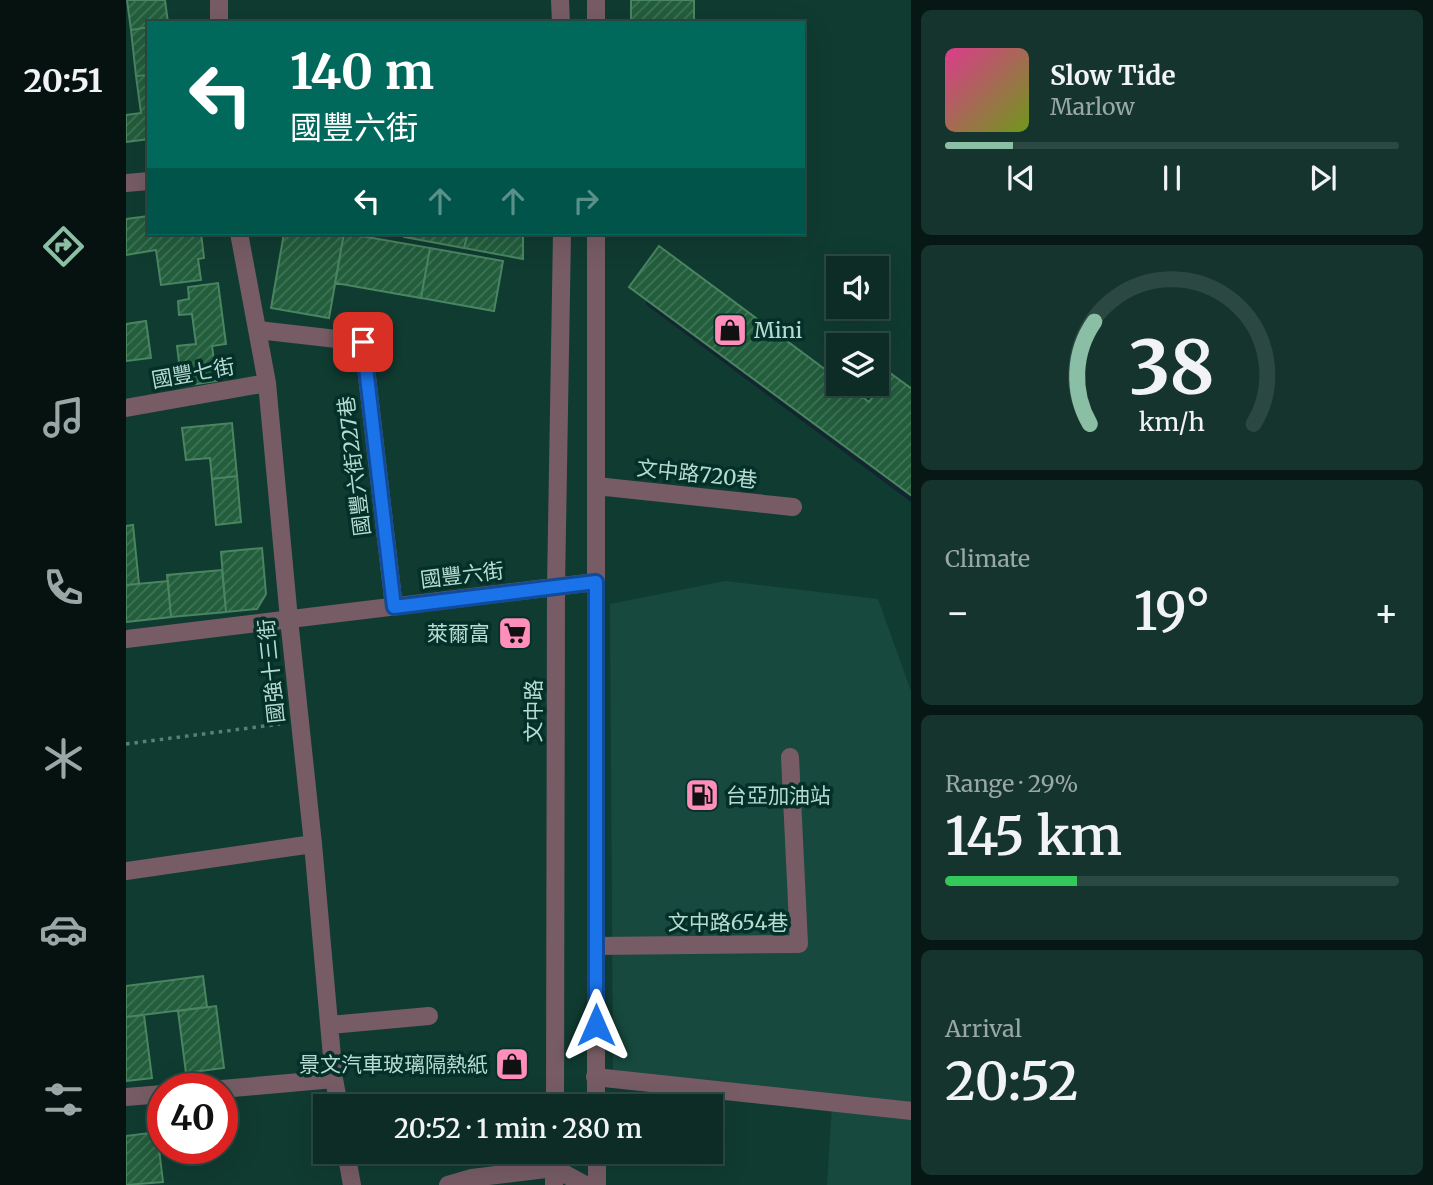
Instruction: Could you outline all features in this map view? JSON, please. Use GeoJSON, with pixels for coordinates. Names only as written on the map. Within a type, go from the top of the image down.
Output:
{"type":"FeatureCollection","features":[{"type":"Feature","properties":{"kind":"street"},"geometry":{"type":"LineString","coordinates":[[219,0],[219,21]]}},
{"type":"Feature","properties":{"kind":"street"},"geometry":{"type":"LineString","coordinates":[[560,0],[561,21]]}},
{"type":"Feature","properties":{"kind":"street"},"geometry":{"type":"LineString","coordinates":[[596,0],[596,21]]}},
{"type":"Feature","properties":{"kind":"street"},"geometry":{"type":"LineString","coordinates":[[126,183],[147,181]]}},
{"type":"Feature","properties":{"kind":"street","name":"國強十三街"},"geometry":{"type":"LineString","coordinates":[[239,235],[267,383],[337,1094]]}},
{"type":"Feature","properties":{"kind":"street","name":"文中路"},"geometry":{"type":"LineString","coordinates":[[555,1094],[556,587],[562,235]]}},
{"type":"Feature","properties":{"kind":"street"},"geometry":{"type":"LineString","coordinates":[[596,235],[596,1094]]}},
{"type":"Feature","properties":{"kind":"street","name":"國豐六街227巷"},"geometry":{"type":"LineString","coordinates":[[258,330],[363,342],[394,607]]}},
{"type":"Feature","properties":{"kind":"street","name":"國豐七街"},"geometry":{"type":"LineString","coordinates":[[126,408],[267,383]]}},
{"type":"Feature","properties":{"kind":"street","name":"文中路720巷"},"geometry":{"type":"LineString","coordinates":[[596,486],[793,507]]}},
{"type":"Feature","properties":{"kind":"street","name":"國豐六街"},"geometry":{"type":"LineString","coordinates":[[126,639],[596,582]]}},
{"type":"Feature","properties":{"kind":"street","name":"文中路654巷"},"geometry":{"type":"LineString","coordinates":[[596,946],[799,944],[790,757]]}},
{"type":"Feature","properties":{"kind":"street"},"geometry":{"type":"LineString","coordinates":[[126,871],[313,844]]}},
{"type":"Feature","properties":{"kind":"street"},"geometry":{"type":"LineString","coordinates":[[330,1025],[429,1016]]}},
{"type":"Feature","properties":{"kind":"street"},"geometry":{"type":"LineString","coordinates":[[595,1077],[911,1111]]}},
{"type":"Feature","properties":{"kind":"street"},"geometry":{"type":"LineString","coordinates":[[238,1088],[334,1079]]}},
{"type":"Feature","properties":{"kind":"street"},"geometry":{"type":"LineString","coordinates":[[126,1097],[147,1095]]}},
{"type":"Feature","properties":{"kind":"street"},"geometry":{"type":"LineString","coordinates":[[348,1164],[352,1185]]}},
{"type":"Feature","properties":{"kind":"street"},"geometry":{"type":"LineString","coordinates":[[597,1164],[597,1185]]}},
{"type":"Feature","properties":{"kind":"street"},"geometry":{"type":"LineString","coordinates":[[554,1168],[564,1185]]}},
{"type":"Feature","properties":{"kind":"street"},"geometry":{"type":"LineString","coordinates":[[448,1185],[472,1178],[554,1168],[585,1185]]}},
{"type":"Feature","properties":{"kind":"path"},"geometry":{"type":"LineString","coordinates":[[126,744],[300,722]]}},
{"type":"Feature","properties":{"kind":"shaded area"},"geometry":{"type":"Polygon","coordinates":[[[725,581],[878,599],[911,691],[911,1185],[827,1185],[832,1105],[613,1074],[610,604],[725,581]]]}},
{"type":"Feature","properties":{"kind":"building"},"geometry":{"type":"Polygon","coordinates":[[[127,0],[165,0],[168,21],[147,21],[147,27],[131,30],[127,0]]]}},
{"type":"Feature","properties":{"kind":"building"},"geometry":{"type":"Polygon","coordinates":[[[631,0],[694,0],[694,21],[631,21],[631,0]]]}},
{"type":"Feature","properties":{"kind":"building"},"geometry":{"type":"Polygon","coordinates":[[[147,27],[147,75],[136,76],[131,30],[147,27]]]}},
{"type":"Feature","properties":{"kind":"building"},"geometry":{"type":"Polygon","coordinates":[[[147,75],[147,139],[126,142],[126,115],[141,113],[136,76],[147,75]]]}},
{"type":"Feature","properties":{"kind":"building"},"geometry":{"type":"Polygon","coordinates":[[[147,216],[147,235],[201,235],[204,258],[198,259],[201,280],[161,285],[156,250],[126,255],[126,219],[147,216]]]}},
{"type":"Feature","properties":{"kind":"building"},"geometry":{"type":"Polygon","coordinates":[[[284,235],[344,235],[329,318],[271,308],[284,235]]]}},
{"type":"Feature","properties":{"kind":"building"},"geometry":{"type":"Polygon","coordinates":[[[344,235],[430,248],[421,298],[335,283],[344,235]]]}},
{"type":"Feature","properties":{"kind":"building"},"geometry":{"type":"Polygon","coordinates":[[[404,235],[467,235],[464,248],[404,235]]]}},
{"type":"Feature","properties":{"kind":"building"},"geometry":{"type":"Polygon","coordinates":[[[467,235],[523,235],[523,259],[464,248],[467,235]]]}},
{"type":"Feature","properties":{"kind":"building","name":"Mini"},"geometry":{"type":"Polygon","coordinates":[[[659,246],[826,370],[826,396],[861,396],[869,402],[873,396],[889,396],[890,373],[911,388],[911,495],[629,287],[659,246]]]}},
{"type":"Feature","properties":{"kind":"building"},"geometry":{"type":"Polygon","coordinates":[[[430,248],[503,261],[494,311],[421,298],[430,248]]]}},
{"type":"Feature","properties":{"kind":"building"},"geometry":{"type":"Polygon","coordinates":[[[218,283],[226,344],[212,346],[217,381],[182,386],[177,346],[196,344],[192,314],[179,315],[178,301],[189,299],[188,287],[218,283]]]}},
{"type":"Feature","properties":{"kind":"building"},"geometry":{"type":"Polygon","coordinates":[[[146,321],[151,358],[126,361],[126,324],[146,321]]]}},
{"type":"Feature","properties":{"kind":"building"},"geometry":{"type":"Polygon","coordinates":[[[232,423],[237,476],[212,479],[210,458],[186,460],[182,428],[232,423]]]}},
{"type":"Feature","properties":{"kind":"building"},"geometry":{"type":"Polygon","coordinates":[[[237,476],[241,522],[216,525],[212,479],[237,476]]]}},
{"type":"Feature","properties":{"kind":"building"},"geometry":{"type":"Polygon","coordinates":[[[133,525],[139,584],[126,585],[126,526],[133,525]]]}},
{"type":"Feature","properties":{"kind":"building"},"geometry":{"type":"Polygon","coordinates":[[[262,548],[266,594],[257,609],[226,612],[221,552],[262,548]]]}},
{"type":"Feature","properties":{"kind":"building"},"geometry":{"type":"Polygon","coordinates":[[[222,570],[226,612],[171,617],[167,575],[222,570]]]}},
{"type":"Feature","properties":{"kind":"building"},"geometry":{"type":"Polygon","coordinates":[[[168,581],[171,617],[126,622],[126,585],[168,581]]]}},
{"type":"Feature","properties":{"kind":"building"},"geometry":{"type":"Polygon","coordinates":[[[203,976],[207,1007],[126,1017],[126,986],[203,976]]]}},
{"type":"Feature","properties":{"kind":"building"},"geometry":{"type":"Polygon","coordinates":[[[216,1006],[224,1068],[186,1073],[178,1011],[216,1006]]]}},
{"type":"Feature","properties":{"kind":"building"},"geometry":{"type":"Polygon","coordinates":[[[144,1015],[151,1073],[147,1073],[147,1079],[126,1081],[126,1017],[144,1015]]]}},
{"type":"Feature","properties":{"kind":"building"},"geometry":{"type":"Polygon","coordinates":[[[147,1133],[147,1164],[161,1164],[163,1182],[126,1185],[126,1136],[147,1133]]]}},
{"type":"Feature","properties":{"kind":"waterway"},"geometry":{"type":"LineString","coordinates":[[649,303],[911,498]]}},
{"type":"Feature","properties":{"kind":"place","name":"Mini"},"geometry":{"type":"Point","coordinates":[730,330]}},
{"type":"Feature","properties":{"kind":"place","name":"萊爾富"},"geometry":{"type":"Point","coordinates":[515,633]}},
{"type":"Feature","properties":{"kind":"place","name":"台亞加油站"},"geometry":{"type":"Point","coordinates":[702,795]}},
{"type":"Feature","properties":{"kind":"place","name":"景文汽車玻璃隔熱紙"},"geometry":{"type":"Point","coordinates":[512,1064]}},
{"type":"Feature","properties":{"kind":"route"},"geometry":{"type":"LineString","coordinates":[[363,342],[394,607],[596,582],[596,1025]]}}]}
